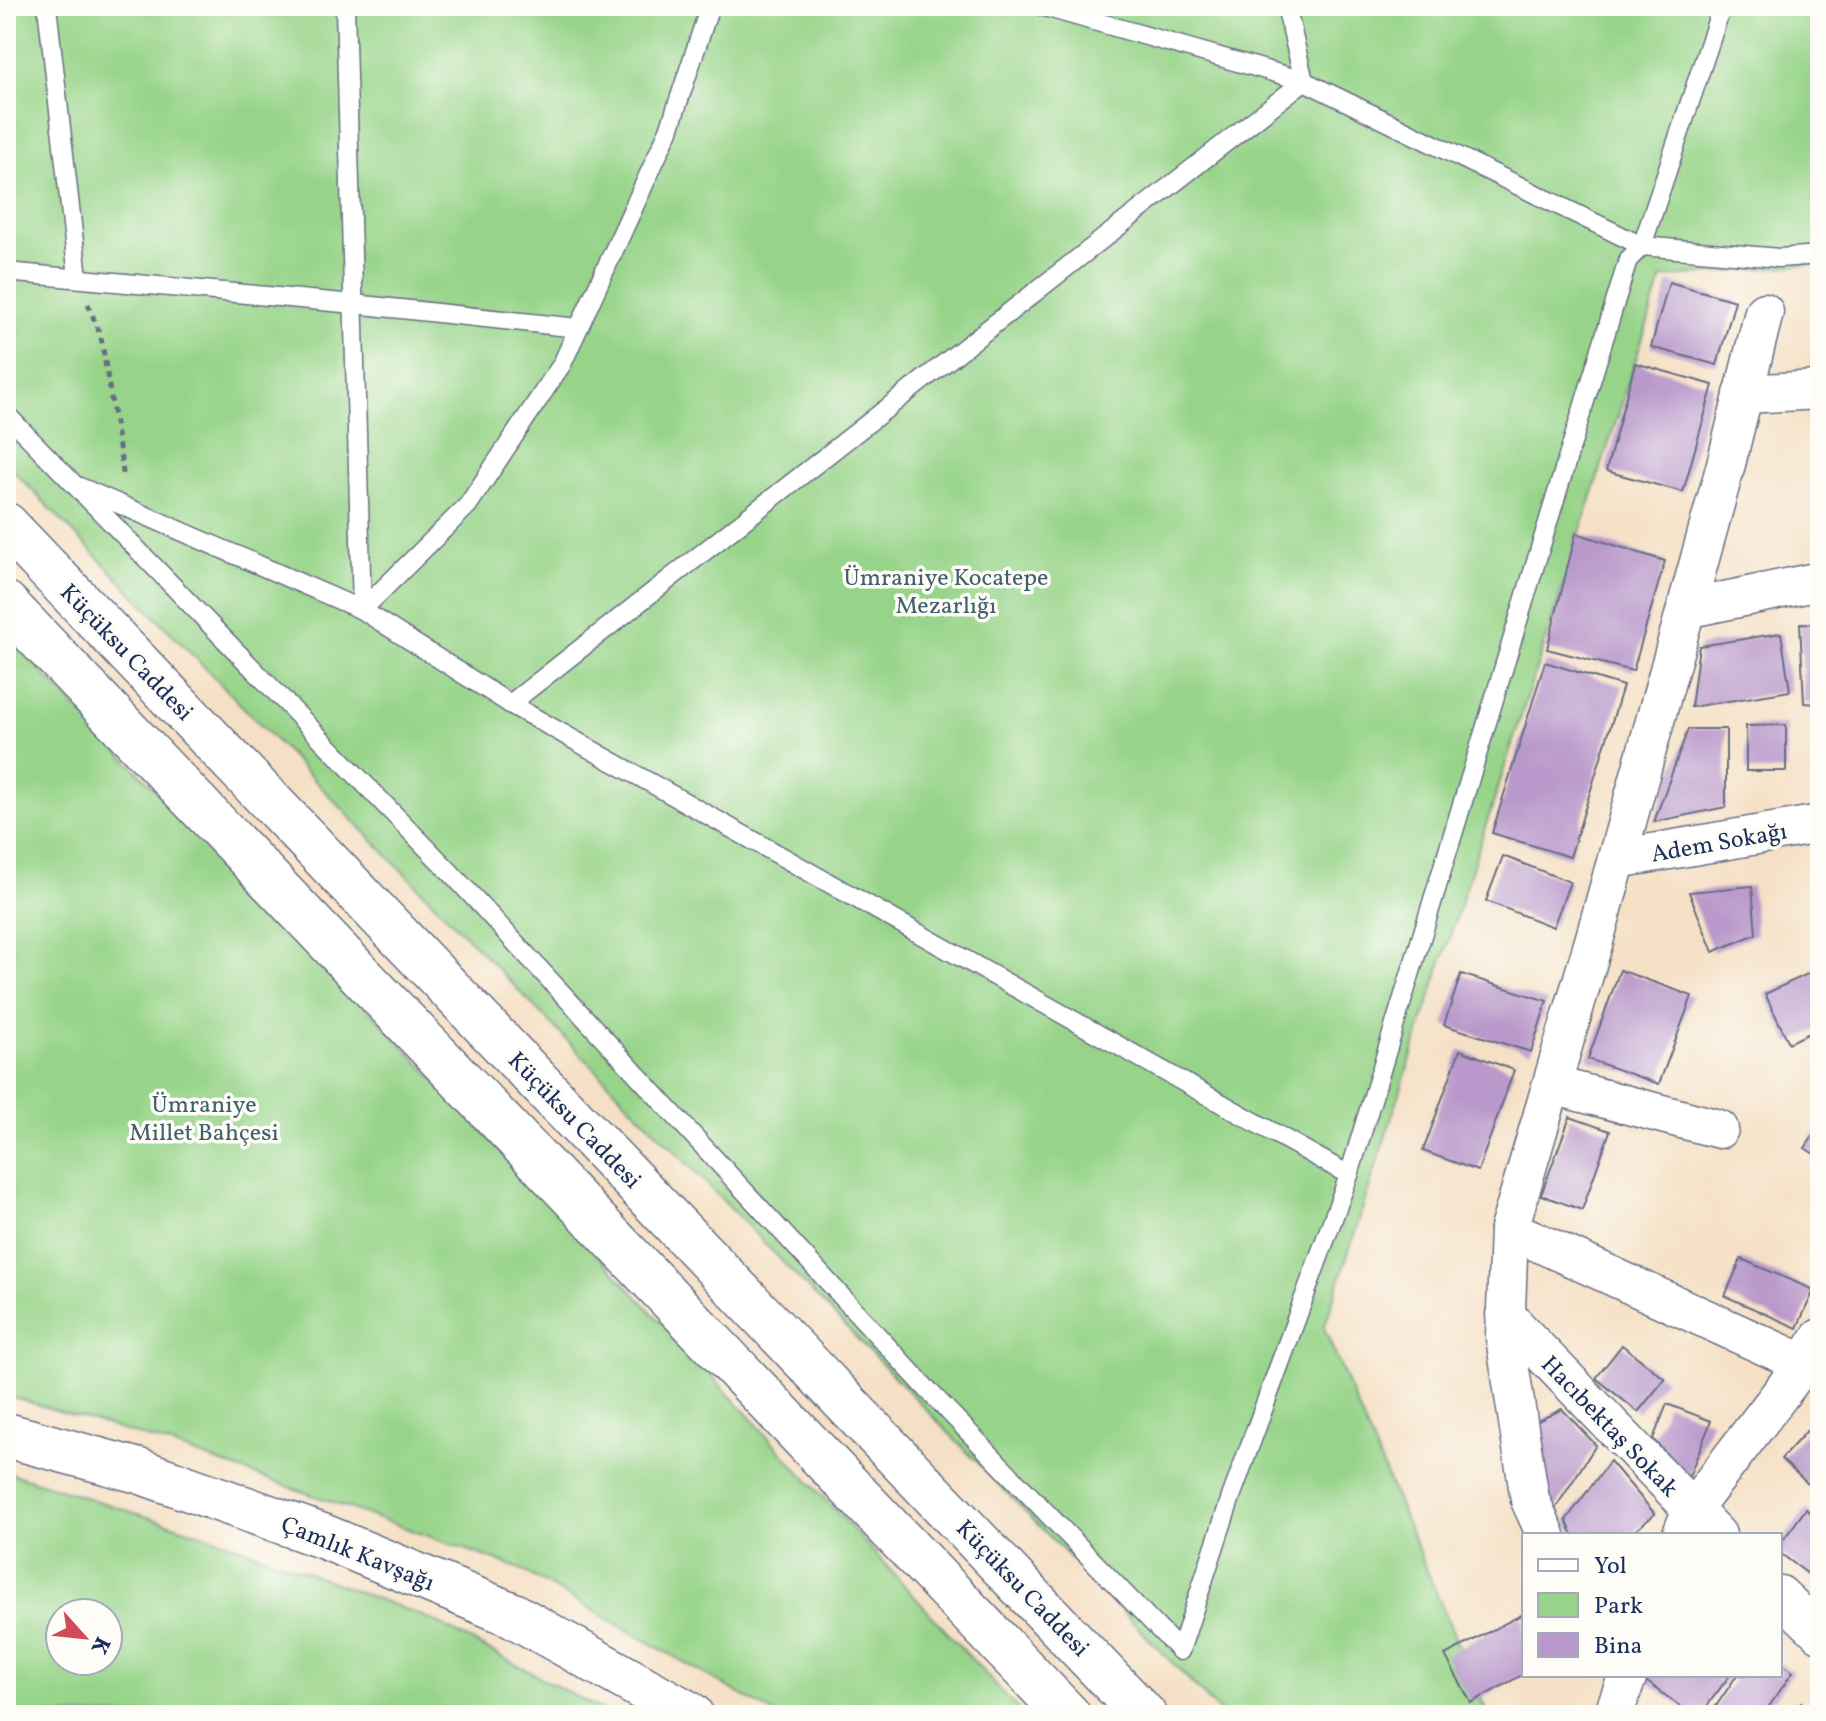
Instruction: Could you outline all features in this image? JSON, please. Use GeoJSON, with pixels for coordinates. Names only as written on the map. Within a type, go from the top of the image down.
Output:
{"type":"FeatureCollection","features":[{"type":"Feature","properties":{"kind":"main road","name":"Küçüksu Caddesi"},"geometry":{"type":"LineString","coordinates":[[6,525],[1144,1715]]}},
{"type":"Feature","properties":{"kind":"main road"},"geometry":{"type":"LineString","coordinates":[[6,604],[1068,1715]]}},
{"type":"Feature","properties":{"kind":"main road","name":"Çamlık Kavşağı"},"geometry":{"type":"LineString","coordinates":[[6,1435],[139,1471],[325,1537],[513,1615],[691,1715]]}},
{"type":"Feature","properties":{"kind":"street"},"geometry":{"type":"LineString","coordinates":[[1545,1533],[1530,1500],[1505,1337],[1509,1229],[1617,859],[1764,312]]}},
{"type":"Feature","properties":{"kind":"street"},"geometry":{"type":"LineString","coordinates":[[1743,394],[1820,390]]}},
{"type":"Feature","properties":{"kind":"street"},"geometry":{"type":"LineString","coordinates":[[1686,609],[1820,581]]}},
{"type":"Feature","properties":{"kind":"street","name":"Adem Sokağı"},"geometry":{"type":"LineString","coordinates":[[1617,859],[1820,824]]}},
{"type":"Feature","properties":{"kind":"street"},"geometry":{"type":"LineString","coordinates":[[1552,1085],[1719,1129]]}},
{"type":"Feature","properties":{"kind":"street"},"geometry":{"type":"LineString","coordinates":[[1509,1229],[1815,1357],[1696,1527]]}},
{"type":"Feature","properties":{"kind":"street","name":"Hacıbektaş Sokak"},"geometry":{"type":"LineString","coordinates":[[1505,1315],[1696,1527]]}},
{"type":"Feature","properties":{"kind":"street"},"geometry":{"type":"LineString","coordinates":[[1782,1597],[1820,1633]]}},
{"type":"Feature","properties":{"kind":"street"},"geometry":{"type":"LineString","coordinates":[[1596,1677],[1603,1715]]}},
{"type":"Feature","properties":{"kind":"street"},"geometry":{"type":"LineString","coordinates":[[1613,1715],[1627,1677]]}},
{"type":"Feature","properties":{"kind":"lane"},"geometry":{"type":"LineString","coordinates":[[47,6],[78,277]]}},
{"type":"Feature","properties":{"kind":"lane"},"geometry":{"type":"LineString","coordinates":[[345,6],[362,610]]}},
{"type":"Feature","properties":{"kind":"lane"},"geometry":{"type":"LineString","coordinates":[[362,610],[468,505],[562,364],[669,130],[710,6]]}},
{"type":"Feature","properties":{"kind":"lane"},"geometry":{"type":"LineString","coordinates":[[1041,6],[1304,81],[1642,246],[1779,258],[1820,255]]}},
{"type":"Feature","properties":{"kind":"lane"},"geometry":{"type":"LineString","coordinates":[[1286,6],[1304,81]]}},
{"type":"Feature","properties":{"kind":"lane"},"geometry":{"type":"LineString","coordinates":[[6,414],[452,874],[927,1389],[1180,1651],[1231,1497],[1349,1175],[1623,275],[1628,260],[1642,246],[1722,6]]}},
{"type":"Feature","properties":{"kind":"lane"},"geometry":{"type":"LineString","coordinates":[[510,704],[1304,81]]}},
{"type":"Feature","properties":{"kind":"lane"},"geometry":{"type":"LineString","coordinates":[[6,272],[578,328]]}},
{"type":"Feature","properties":{"kind":"lane"},"geometry":{"type":"LineString","coordinates":[[73,484],[362,610],[510,704],[1349,1175]]}},
{"type":"Feature","properties":{"kind":"path"},"geometry":{"type":"LineString","coordinates":[[78,277],[101,337],[129,508]]}},
{"type":"Feature","properties":{"kind":"green space","name":"Ümraniye Kocatepe Mezarlığı"},"geometry":{"type":"Polygon","coordinates":[[[6,6],[1820,6],[1820,263],[1662,278],[1324,1328],[1488,1715],[1223,1715],[6,463],[6,6]]]}},
{"type":"Feature","properties":{"kind":"green space","name":"Ümraniye Millet Bahçesi"},"geometry":{"type":"Polygon","coordinates":[[[6,635],[390,1032],[1023,1715],[777,1715],[518,1568],[171,1445],[6,1395],[6,635]]]}},
{"type":"Feature","properties":{"kind":"green space"},"geometry":{"type":"Polygon","coordinates":[[[6,1472],[230,1543],[430,1619],[611,1715],[6,1715],[6,1472]]]}},
{"type":"Feature","properties":{"kind":"building"},"geometry":{"type":"Polygon","coordinates":[[[1669,282],[1735,301],[1717,365],[1651,347],[1669,282]]]}},
{"type":"Feature","properties":{"kind":"building"},"geometry":{"type":"Polygon","coordinates":[[[1635,363],[1713,385],[1683,492],[1606,471],[1635,363]]]}},
{"type":"Feature","properties":{"kind":"building"},"geometry":{"type":"Polygon","coordinates":[[[1576,533],[1665,561],[1633,671],[1547,649],[1576,533]]]}},
{"type":"Feature","properties":{"kind":"building"},"geometry":{"type":"Polygon","coordinates":[[[1800,623],[1820,624],[1820,704],[1804,703],[1800,623]]]}},
{"type":"Feature","properties":{"kind":"building"},"geometry":{"type":"Polygon","coordinates":[[[1781,633],[1790,691],[1691,707],[1699,646],[1781,633]]]}},
{"type":"Feature","properties":{"kind":"building"},"geometry":{"type":"Polygon","coordinates":[[[1545,662],[1623,686],[1570,857],[1492,833],[1545,662]]]}},
{"type":"Feature","properties":{"kind":"building"},"geometry":{"type":"Polygon","coordinates":[[[1786,725],[1786,771],[1746,771],[1746,726],[1786,725]]]}},
{"type":"Feature","properties":{"kind":"building"},"geometry":{"type":"Polygon","coordinates":[[[1688,729],[1726,729],[1726,807],[1654,822],[1688,729]]]}},
{"type":"Feature","properties":{"kind":"building"},"geometry":{"type":"Polygon","coordinates":[[[1503,856],[1570,882],[1553,927],[1486,901],[1503,856]]]}},
{"type":"Feature","properties":{"kind":"building"},"geometry":{"type":"Polygon","coordinates":[[[1752,886],[1756,934],[1713,952],[1689,892],[1752,886]]]}},
{"type":"Feature","properties":{"kind":"building"},"geometry":{"type":"Polygon","coordinates":[[[1820,968],[1820,1028],[1789,1043],[1765,994],[1820,968]]]}},
{"type":"Feature","properties":{"kind":"building"},"geometry":{"type":"Polygon","coordinates":[[[1620,970],[1692,996],[1659,1084],[1588,1059],[1620,970]]]}},
{"type":"Feature","properties":{"kind":"building"},"geometry":{"type":"Polygon","coordinates":[[[1461,974],[1547,1001],[1531,1052],[1444,1025],[1461,974]]]}},
{"type":"Feature","properties":{"kind":"building"},"geometry":{"type":"Polygon","coordinates":[[[1460,1050],[1514,1070],[1478,1171],[1423,1151],[1460,1050]]]}},
{"type":"Feature","properties":{"kind":"building"},"geometry":{"type":"Polygon","coordinates":[[[1570,1117],[1610,1131],[1582,1210],[1541,1195],[1570,1117]]]}},
{"type":"Feature","properties":{"kind":"building"},"geometry":{"type":"Polygon","coordinates":[[[1820,1126],[1820,1158],[1805,1148],[1820,1126]]]}},
{"type":"Feature","properties":{"kind":"building"},"geometry":{"type":"Polygon","coordinates":[[[1741,1259],[1814,1290],[1797,1328],[1725,1296],[1741,1259]]]}},
{"type":"Feature","properties":{"kind":"building"},"geometry":{"type":"Polygon","coordinates":[[[1622,1345],[1665,1379],[1638,1412],[1596,1378],[1622,1345]]]}},
{"type":"Feature","properties":{"kind":"building"},"geometry":{"type":"Polygon","coordinates":[[[1667,1404],[1711,1421],[1688,1479],[1653,1439],[1667,1404]]]}},
{"type":"Feature","properties":{"kind":"building"},"geometry":{"type":"Polygon","coordinates":[[[1562,1409],[1596,1445],[1555,1509],[1518,1431],[1562,1409]]]}},
{"type":"Feature","properties":{"kind":"building"},"geometry":{"type":"Polygon","coordinates":[[[1814,1423],[1820,1428],[1820,1495],[1781,1459],[1814,1423]]]}},
{"type":"Feature","properties":{"kind":"building"},"geometry":{"type":"Polygon","coordinates":[[[1610,1461],[1655,1514],[1632,1533],[1572,1533],[1566,1520],[1610,1461]]]}},
{"type":"Feature","properties":{"kind":"building"},"geometry":{"type":"Polygon","coordinates":[[[1806,1509],[1820,1520],[1820,1583],[1782,1554],[1782,1541],[1806,1509]]]}},
{"type":"Feature","properties":{"kind":"building"},"geometry":{"type":"Polygon","coordinates":[[[1521,1615],[1522,1675],[1471,1703],[1445,1655],[1521,1615]]]}},
{"type":"Feature","properties":{"kind":"building"},"geometry":{"type":"Polygon","coordinates":[[[1782,1664],[1793,1672],[1763,1715],[1710,1715],[1736,1677],[1782,1677],[1782,1664]]]}},
{"type":"Feature","properties":{"kind":"building"},"geometry":{"type":"Polygon","coordinates":[[[1641,1677],[1728,1677],[1700,1715],[1692,1715],[1641,1677]]]}},
{"type":"Feature","properties":{"kind":"building"},"geometry":{"type":"Polygon","coordinates":[[[1801,1702],[1818,1715],[1791,1715],[1801,1702]]]}}]}
